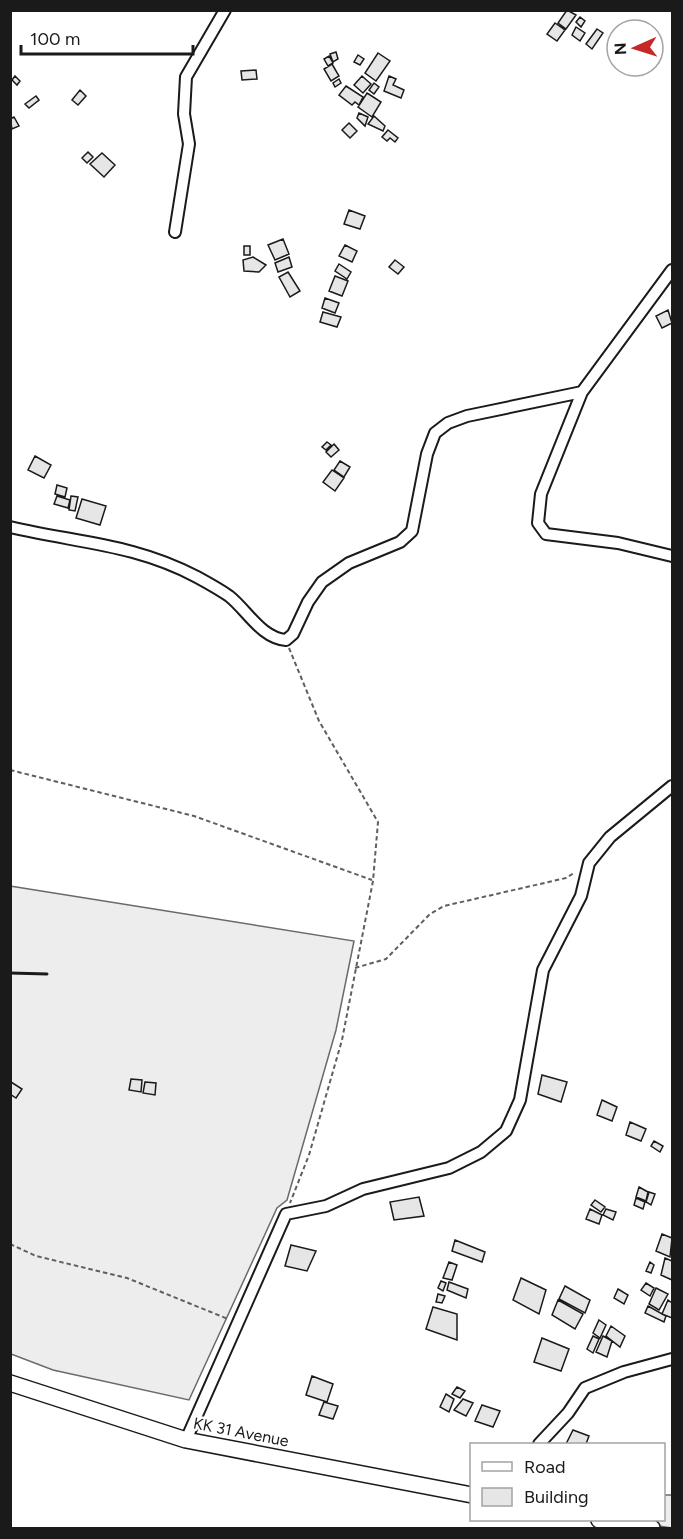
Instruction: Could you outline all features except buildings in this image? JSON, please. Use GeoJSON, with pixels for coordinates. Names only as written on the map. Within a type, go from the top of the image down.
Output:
{"type":"FeatureCollection","features":[{"type":"Feature","properties":{"kind":"main road","name":"KK 31 Avenue"},"geometry":{"type":"LineString","coordinates":[[10,1383],[186,1440],[470,1495]]}},
{"type":"Feature","properties":{"kind":"main road"},"geometry":{"type":"LineString","coordinates":[[606,1521],[651,1528]]}},
{"type":"Feature","properties":{"kind":"street"},"geometry":{"type":"LineString","coordinates":[[175,232],[189,144],[184,105],[186,77],[225,10]]}},
{"type":"Feature","properties":{"kind":"street"},"geometry":{"type":"LineString","coordinates":[[672,270],[582,392],[541,494],[538,523],[540,530],[546,534],[618,543],[672,556]]}},
{"type":"Feature","properties":{"kind":"street"},"geometry":{"type":"LineString","coordinates":[[10,527],[127,548],[171,563],[230,597],[259,626],[276,639],[286,640],[293,634],[308,602],[322,582],[349,562],[400,543],[412,531],[427,454],[435,433],[448,423],[467,416],[582,392]]}},
{"type":"Feature","properties":{"kind":"street"},"geometry":{"type":"LineString","coordinates":[[186,1440],[286,1214],[326,1206],[363,1189],[449,1168],[481,1152],[506,1131],[520,1100],[543,970],[581,896],[590,863],[610,837],[672,786]]}},
{"type":"Feature","properties":{"kind":"street"},"geometry":{"type":"LineString","coordinates":[[540,1443],[568,1413],[585,1388],[624,1372],[672,1359]]}},
{"type":"Feature","properties":{"kind":"path"},"geometry":{"type":"LineString","coordinates":[[286,640],[319,722],[378,822],[373,881],[354,969],[342,1040],[309,1155],[286,1214]]}},
{"type":"Feature","properties":{"kind":"path"},"geometry":{"type":"LineString","coordinates":[[10,770],[194,816],[373,881]]}},
{"type":"Feature","properties":{"kind":"path"},"geometry":{"type":"LineString","coordinates":[[354,969],[386,959],[430,914],[444,906],[566,878],[590,863]]}},
{"type":"Feature","properties":{"kind":"path"},"geometry":{"type":"LineString","coordinates":[[10,1244],[36,1256],[127,1278],[238,1323]]}},
{"type":"Feature","properties":{"kind":"shaded area"},"geometry":{"type":"Polygon","coordinates":[[[10,886],[354,941],[336,1030],[287,1200],[277,1208],[189,1400],[53,1370],[11,1354],[10,886]]]}},
{"type":"Feature","properties":{"kind":"shaded area"},"geometry":{"type":"Polygon","coordinates":[[[665,1495],[672,1495],[672,1528],[626,1521],[665,1521],[665,1495]]]}},
{"type":"Feature","properties":{"kind":"wall"},"geometry":{"type":"LineString","coordinates":[[10,973],[47,974]]}}]}
